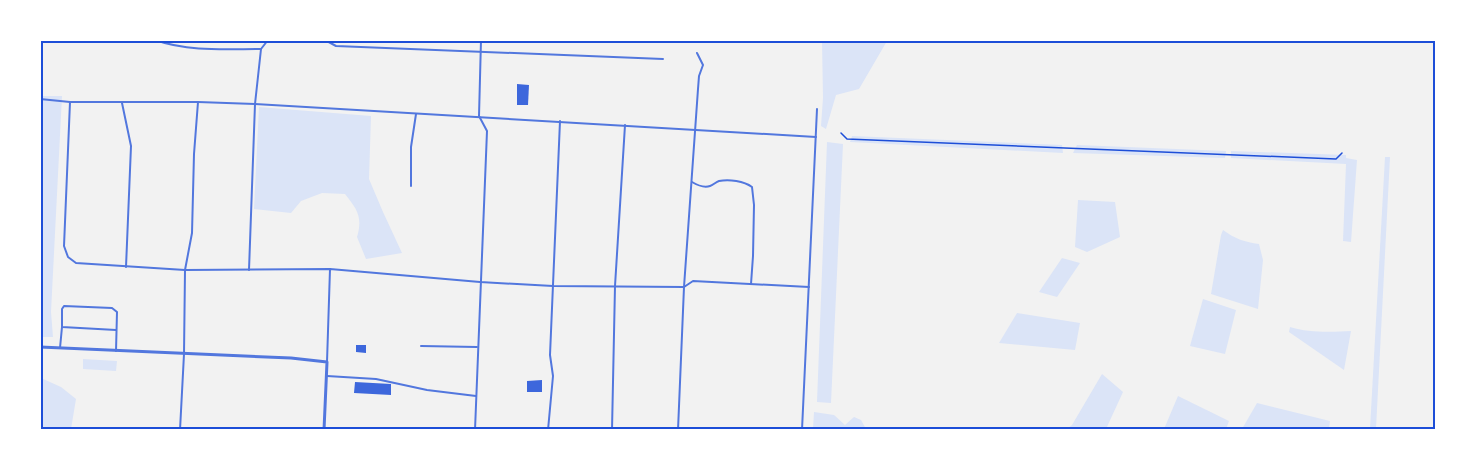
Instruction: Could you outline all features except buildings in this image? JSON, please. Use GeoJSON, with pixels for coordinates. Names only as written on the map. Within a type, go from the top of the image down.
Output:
{"type":"FeatureCollection","features":[{"type":"Feature","properties":{"kind":"street"},"geometry":{"type":"LineString","coordinates":[[156,40],[170,46],[261,49]]}},
{"type":"Feature","properties":{"kind":"street"},"geometry":{"type":"LineString","coordinates":[[249,270],[255,104],[261,49],[268,40]]}},
{"type":"Feature","properties":{"kind":"street"},"geometry":{"type":"LineString","coordinates":[[325,40],[336,46],[663,59]]}},
{"type":"Feature","properties":{"kind":"street"},"geometry":{"type":"LineString","coordinates":[[475,429],[487,131],[479,116],[481,40]]}},
{"type":"Feature","properties":{"kind":"street"},"geometry":{"type":"LineString","coordinates":[[678,429],[684,287],[698,89],[703,65],[697,53]]}},
{"type":"Feature","properties":{"kind":"street"},"geometry":{"type":"LineString","coordinates":[[40,99],[70,102],[255,104],[816,137]]}},
{"type":"Feature","properties":{"kind":"street"},"geometry":{"type":"LineString","coordinates":[[70,102],[64,246],[68,257],[76,262],[185,270],[330,269],[553,286],[684,287],[693,281],[809,287]]}},
{"type":"Feature","properties":{"kind":"street"},"geometry":{"type":"LineString","coordinates":[[122,102],[132,146],[126,267]]}},
{"type":"Feature","properties":{"kind":"street"},"geometry":{"type":"LineString","coordinates":[[180,429],[185,270],[192,233],[198,102]]}},
{"type":"Feature","properties":{"kind":"street"},"geometry":{"type":"LineString","coordinates":[[802,429],[817,109]]}},
{"type":"Feature","properties":{"kind":"street"},"geometry":{"type":"LineString","coordinates":[[411,186],[411,147],[416,114]]}},
{"type":"Feature","properties":{"kind":"street"},"geometry":{"type":"LineString","coordinates":[[548,429],[553,376],[549,355],[560,121]]}},
{"type":"Feature","properties":{"kind":"street"},"geometry":{"type":"LineString","coordinates":[[612,429],[615,286],[625,125]]}},
{"type":"Feature","properties":{"kind":"street"},"geometry":{"type":"LineString","coordinates":[[692,182],[703,187],[725,180],[747,183],[752,187],[754,194],[751,284]]}},
{"type":"Feature","properties":{"kind":"street"},"geometry":{"type":"LineString","coordinates":[[324,429],[330,269]]}},
{"type":"Feature","properties":{"kind":"street"},"geometry":{"type":"LineString","coordinates":[[60,348],[64,306],[112,308],[117,312],[116,351]]}},
{"type":"Feature","properties":{"kind":"street"},"geometry":{"type":"LineString","coordinates":[[62,327],[116,330]]}},
{"type":"Feature","properties":{"kind":"street"},"geometry":{"type":"LineString","coordinates":[[421,346],[477,347]]}},
{"type":"Feature","properties":{"kind":"street"},"geometry":{"type":"LineString","coordinates":[[40,347],[291,358],[327,362]]}},
{"type":"Feature","properties":{"kind":"street"},"geometry":{"type":"LineString","coordinates":[[326,376],[376,378],[428,390],[476,396]]}},
{"type":"Feature","properties":{"kind":"path"},"geometry":{"type":"LineString","coordinates":[[841,133],[848,140],[1336,159],[1342,153]]}},
{"type":"Feature","properties":{"kind":"shaded area"},"geometry":{"type":"Polygon","coordinates":[[[822,41],[887,41],[859,89],[836,95],[826,129],[821,126],[822,41]]]}},
{"type":"Feature","properties":{"kind":"shaded area"},"geometry":{"type":"Polygon","coordinates":[[[41,96],[62,96],[51,312],[53,337],[41,337],[41,96]]]}},
{"type":"Feature","properties":{"kind":"shaded area"},"geometry":{"type":"Polygon","coordinates":[[[259,107],[371,116],[369,179],[402,253],[366,259],[357,237],[358,214],[345,194],[322,193],[301,201],[291,213],[254,209],[259,107]]]}},
{"type":"Feature","properties":{"kind":"shaded area"},"geometry":{"type":"Polygon","coordinates":[[[852,136],[1062,145],[1063,153],[850,142],[852,136]]]}},
{"type":"Feature","properties":{"kind":"shaded area"},"geometry":{"type":"Polygon","coordinates":[[[827,142],[843,144],[831,403],[817,402],[827,142]]]}},
{"type":"Feature","properties":{"kind":"shaded area"},"geometry":{"type":"Polygon","coordinates":[[[1077,145],[1226,151],[1225,158],[1073,153],[1077,145]]]}},
{"type":"Feature","properties":{"kind":"shaded area"},"geometry":{"type":"Polygon","coordinates":[[[1231,151],[1346,155],[1346,158],[1357,160],[1351,242],[1343,241],[1346,164],[1231,158],[1231,151]]]}},
{"type":"Feature","properties":{"kind":"shaded area"},"geometry":{"type":"Polygon","coordinates":[[[1385,157],[1390,157],[1376,429],[1370,429],[1385,157]]]}},
{"type":"Feature","properties":{"kind":"shaded area"},"geometry":{"type":"Polygon","coordinates":[[[1078,200],[1115,202],[1120,237],[1087,252],[1075,247],[1078,200]]]}},
{"type":"Feature","properties":{"kind":"shaded area"},"geometry":{"type":"Polygon","coordinates":[[[1223,230],[1240,240],[1259,244],[1263,260],[1258,309],[1211,294],[1223,230]]]}},
{"type":"Feature","properties":{"kind":"shaded area"},"geometry":{"type":"Polygon","coordinates":[[[1062,258],[1080,263],[1057,297],[1039,292],[1062,258]]]}},
{"type":"Feature","properties":{"kind":"shaded area"},"geometry":{"type":"Polygon","coordinates":[[[1203,299],[1236,310],[1225,354],[1190,346],[1203,299]]]}},
{"type":"Feature","properties":{"kind":"shaded area"},"geometry":{"type":"Polygon","coordinates":[[[1017,313],[1080,323],[1075,350],[999,343],[1017,313]]]}},
{"type":"Feature","properties":{"kind":"shaded area"},"geometry":{"type":"Polygon","coordinates":[[[1290,327],[1328,332],[1351,331],[1344,370],[1289,332],[1290,327]]]}},
{"type":"Feature","properties":{"kind":"shaded area"},"geometry":{"type":"Polygon","coordinates":[[[83,359],[117,361],[116,371],[83,369],[83,359]]]}},
{"type":"Feature","properties":{"kind":"shaded area"},"geometry":{"type":"Polygon","coordinates":[[[1102,374],[1123,392],[1106,429],[1067,429],[1072,425],[1102,374]]]}},
{"type":"Feature","properties":{"kind":"shaded area"},"geometry":{"type":"Polygon","coordinates":[[[41,378],[61,387],[76,399],[71,429],[41,429],[41,378]]]}},
{"type":"Feature","properties":{"kind":"shaded area"},"geometry":{"type":"Polygon","coordinates":[[[1178,396],[1229,421],[1226,429],[1164,429],[1178,396]]]}},
{"type":"Feature","properties":{"kind":"shaded area"},"geometry":{"type":"Polygon","coordinates":[[[1257,403],[1330,421],[1329,429],[1242,429],[1257,403]]]}},
{"type":"Feature","properties":{"kind":"shaded area"},"geometry":{"type":"Polygon","coordinates":[[[814,412],[834,415],[845,425],[854,417],[861,420],[866,429],[813,429],[814,412]]]}}]}
